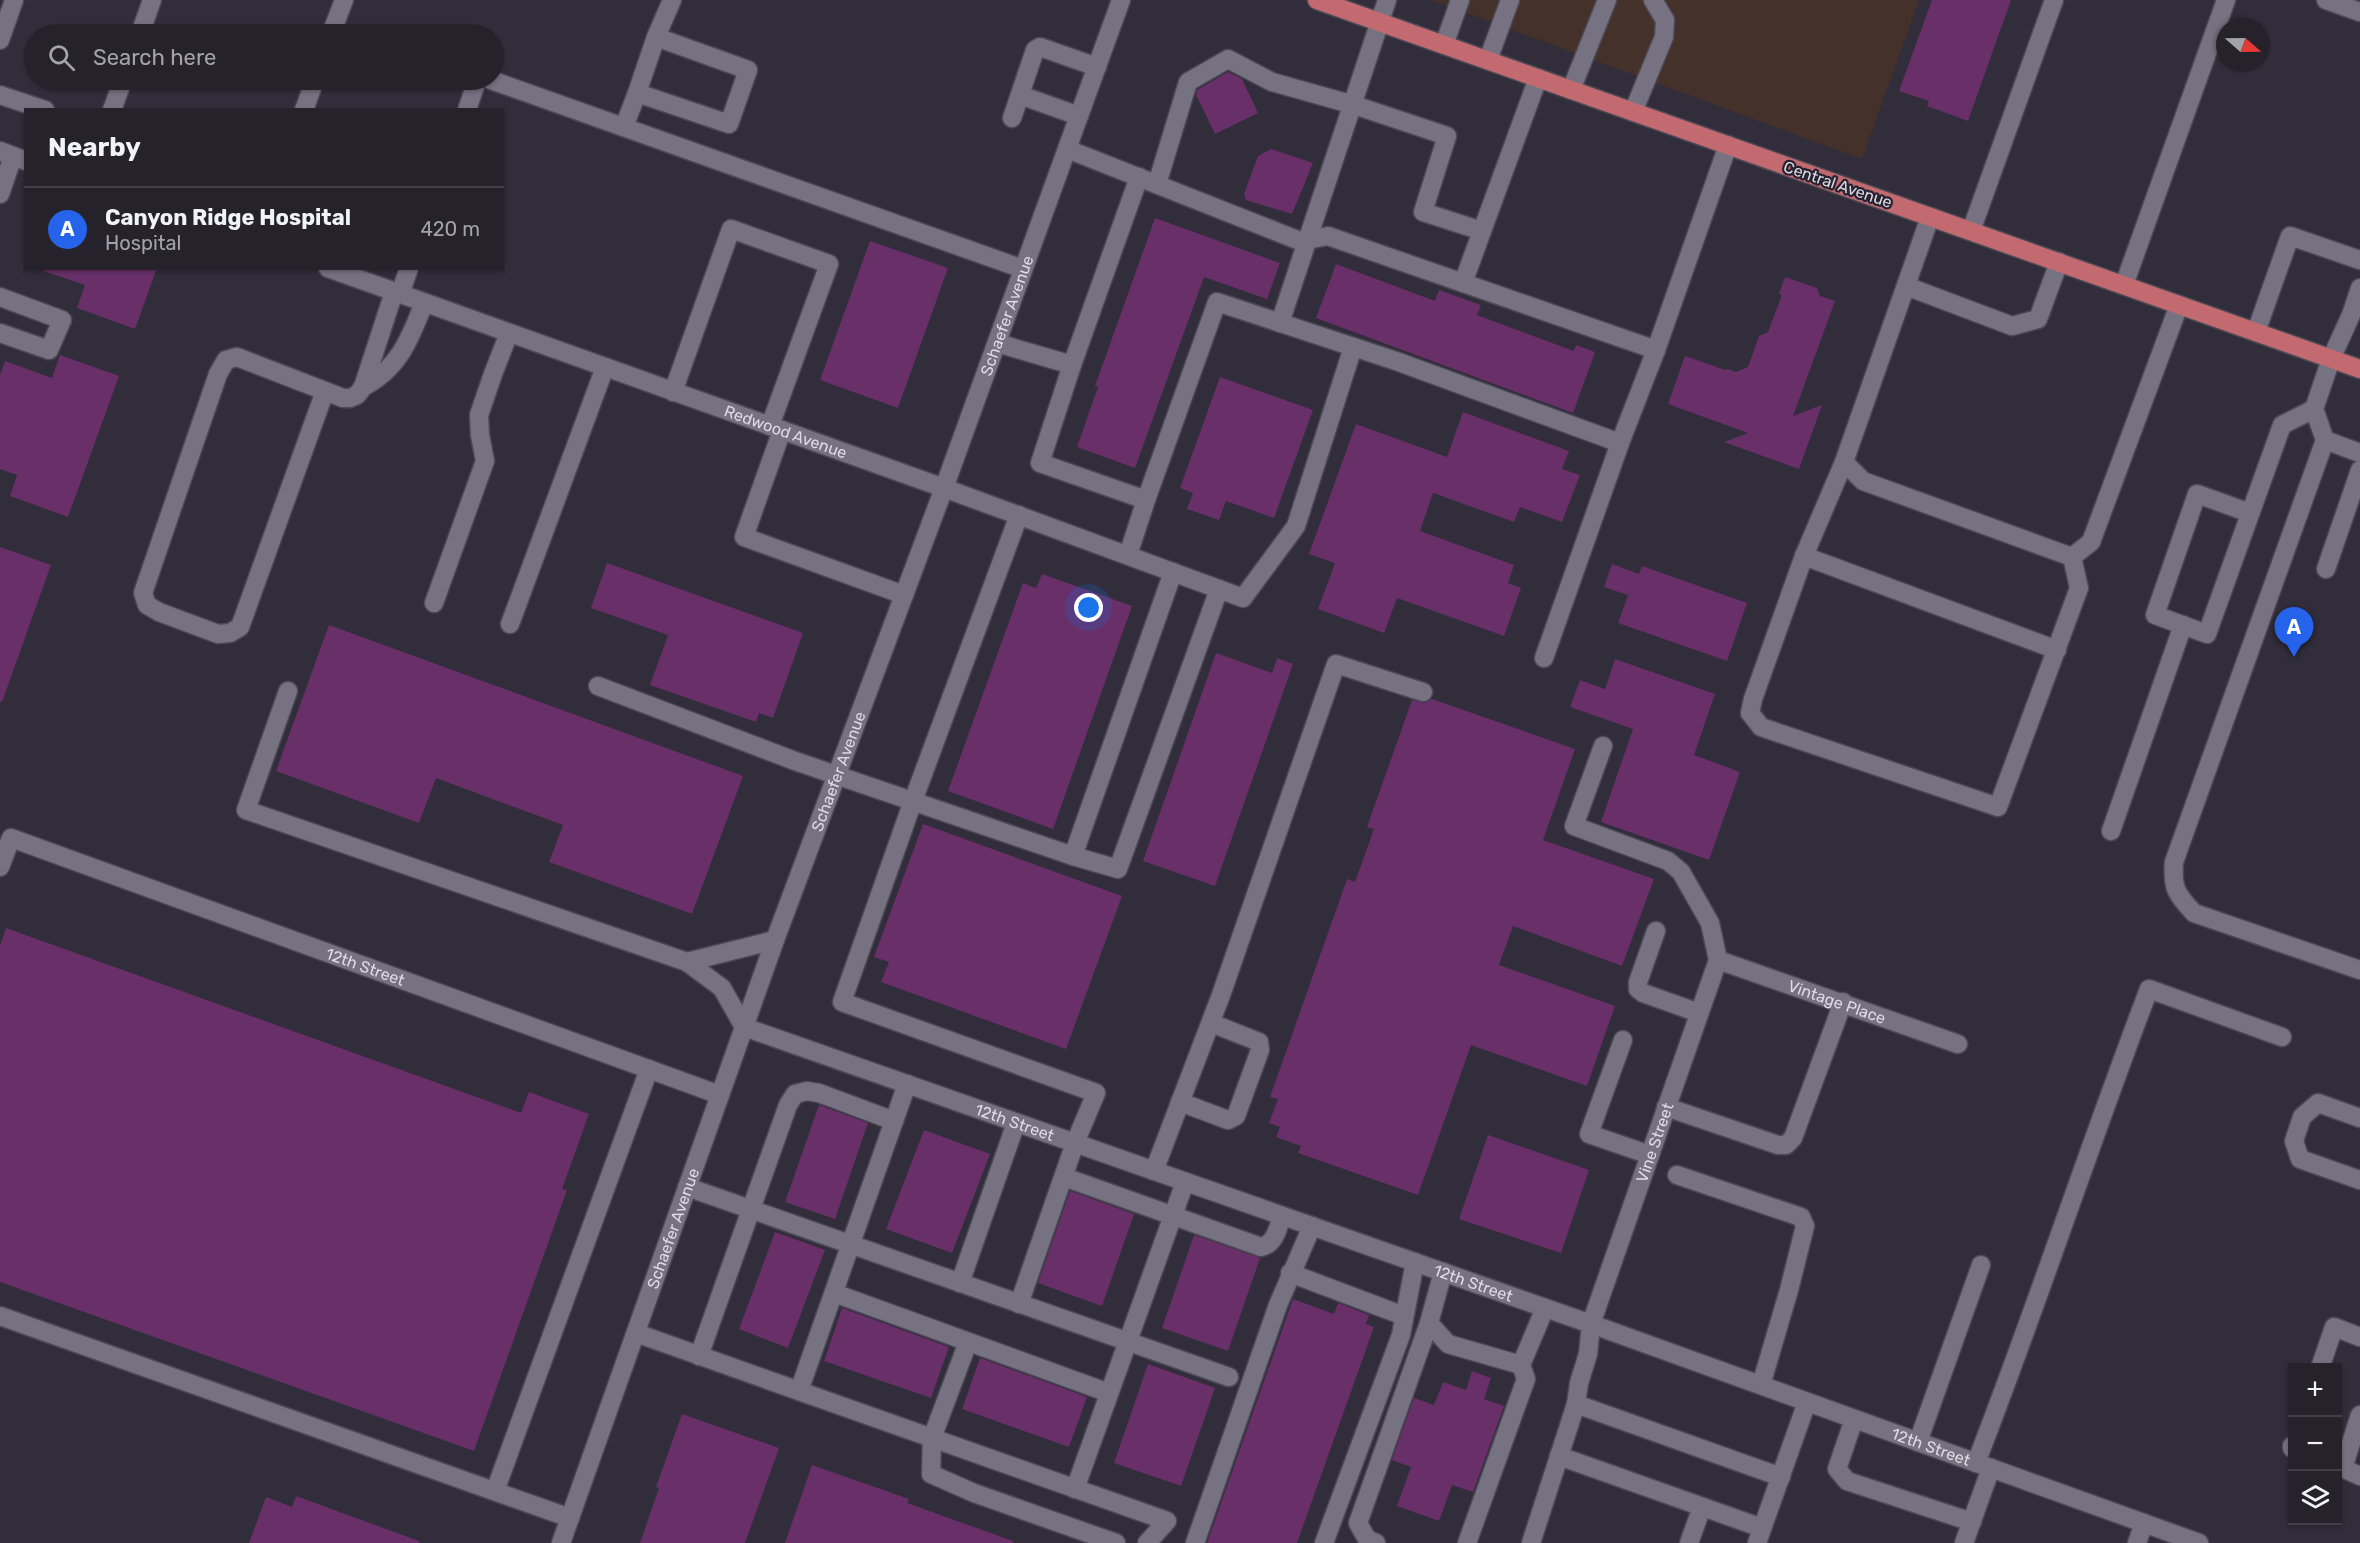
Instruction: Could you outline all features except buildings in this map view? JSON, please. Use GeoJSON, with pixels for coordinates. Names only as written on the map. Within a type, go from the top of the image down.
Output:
{"type":"FeatureCollection","features":[{"type":"Feature","properties":{"kind":"main road","name":"Central Avenue"},"geometry":{"type":"LineString","coordinates":[[1317,0],[2360,369]]}},
{"type":"Feature","properties":{"kind":"street"},"geometry":{"type":"LineString","coordinates":[[0,40],[14,0]]}},
{"type":"Feature","properties":{"kind":"street"},"geometry":{"type":"LineString","coordinates":[[144,24],[152,0]]}},
{"type":"Feature","properties":{"kind":"street"},"geometry":{"type":"LineString","coordinates":[[335,24],[344,0]]}},
{"type":"Feature","properties":{"kind":"street"},"geometry":{"type":"LineString","coordinates":[[624,127],[656,37],[672,0]]}},
{"type":"Feature","properties":{"kind":"street","name":"Schaefer Avenue"},"geometry":{"type":"LineString","coordinates":[[561,1543],[775,940],[944,488],[1121,0]]}},
{"type":"Feature","properties":{"kind":"street"},"geometry":{"type":"LineString","coordinates":[[1280,323],[1387,0]]}},
{"type":"Feature","properties":{"kind":"street"},"geometry":{"type":"LineString","coordinates":[[1444,45],[1460,0]]}},
{"type":"Feature","properties":{"kind":"street"},"geometry":{"type":"LineString","coordinates":[[1488,60],[1510,0]]}},
{"type":"Feature","properties":{"kind":"street"},"geometry":{"type":"LineString","coordinates":[[1571,90],[1607,0]]}},
{"type":"Feature","properties":{"kind":"street"},"geometry":{"type":"LineString","coordinates":[[1633,112],[1664,37],[1665,20],[1653,0]]}},
{"type":"Feature","properties":{"kind":"street"},"geometry":{"type":"LineString","coordinates":[[1971,231],[2054,0]]}},
{"type":"Feature","properties":{"kind":"street"},"geometry":{"type":"LineString","coordinates":[[2124,285],[2226,0]]}},
{"type":"Feature","properties":{"kind":"street"},"geometry":{"type":"LineString","coordinates":[[2326,0],[2360,12]]}},
{"type":"Feature","properties":{"kind":"street"},"geometry":{"type":"LineString","coordinates":[[637,93],[729,124],[748,70],[656,37]]}},
{"type":"Feature","properties":{"kind":"street"},"geometry":{"type":"LineString","coordinates":[[1012,118],[1035,50],[1040,47],[1097,67]]}},
{"type":"Feature","properties":{"kind":"street"},"geometry":{"type":"LineString","coordinates":[[1157,184],[1188,82],[1228,59],[1272,82],[1354,105],[1447,136],[1423,212],[1482,231]]}},
{"type":"Feature","properties":{"kind":"street"},"geometry":{"type":"LineString","coordinates":[[1463,283],[1538,78]]}},
{"type":"Feature","properties":{"kind":"street"},"geometry":{"type":"LineString","coordinates":[[504,85],[1023,269]]}},
{"type":"Feature","properties":{"kind":"street"},"geometry":{"type":"LineString","coordinates":[[113,108],[119,90]]}},
{"type":"Feature","properties":{"kind":"street"},"geometry":{"type":"LineString","coordinates":[[305,108],[311,90]]}},
{"type":"Feature","properties":{"kind":"street"},"geometry":{"type":"LineString","coordinates":[[468,108],[474,90]]}},
{"type":"Feature","properties":{"kind":"street"},"geometry":{"type":"LineString","coordinates":[[0,95],[39,108]]}},
{"type":"Feature","properties":{"kind":"street"},"geometry":{"type":"LineString","coordinates":[[1020,95],[1079,116]]}},
{"type":"Feature","properties":{"kind":"street"},"geometry":{"type":"LineString","coordinates":[[1544,658],[1728,145]]}},
{"type":"Feature","properties":{"kind":"street"},"geometry":{"type":"LineString","coordinates":[[1067,149],[1300,241],[1328,236],[1656,350]]}},
{"type":"Feature","properties":{"kind":"street"},"geometry":{"type":"LineString","coordinates":[[0,194],[13,156]]}},
{"type":"Feature","properties":{"kind":"street"},"geometry":{"type":"LineString","coordinates":[[1139,177],[1040,463],[1146,500]]}},
{"type":"Feature","properties":{"kind":"street"},"geometry":{"type":"LineString","coordinates":[[1930,217],[1844,462],[1804,556],[1750,713],[1761,727],[1998,807],[2079,588],[2072,557]]}},
{"type":"Feature","properties":{"kind":"street"},"geometry":{"type":"LineString","coordinates":[[673,392],[731,229],[829,264],[776,428],[744,537],[904,595]]}},
{"type":"Feature","properties":{"kind":"street"},"geometry":{"type":"LineString","coordinates":[[2256,332],[2290,236],[2360,260]]}},
{"type":"Feature","properties":{"kind":"street"},"geometry":{"type":"LineString","coordinates":[[1906,285],[2012,326],[2038,319],[2059,262]]}},
{"type":"Feature","properties":{"kind":"street","name":"Redwood Avenue"},"geometry":{"type":"LineString","coordinates":[[334,270],[944,488],[1244,598],[1296,526],[1353,347]]}},
{"type":"Feature","properties":{"kind":"street"},"geometry":{"type":"LineString","coordinates":[[325,391],[240,627],[230,633],[218,634],[159,612],[147,605],[142,594],[218,374],[226,360],[237,357],[344,398],[357,395],[363,387],[397,293],[408,270]]}},
{"type":"Feature","properties":{"kind":"street"},"geometry":{"type":"LineString","coordinates":[[2360,288],[2351,315],[2331,359],[2314,409],[2325,440],[2174,862],[2172,882],[2183,901],[2194,913],[2360,970]]}},
{"type":"Feature","properties":{"kind":"street"},"geometry":{"type":"LineString","coordinates":[[0,297],[62,320],[49,350],[0,333]]}},
{"type":"Feature","properties":{"kind":"street"},"geometry":{"type":"LineString","coordinates":[[1128,555],[1217,302],[1353,347],[1620,443]]}},
{"type":"Feature","properties":{"kind":"street"},"geometry":{"type":"LineString","coordinates":[[363,387],[378,379],[408,344],[424,303]]}},
{"type":"Feature","properties":{"kind":"street"},"geometry":{"type":"LineString","coordinates":[[2072,557],[2091,542],[2179,305]]}},
{"type":"Feature","properties":{"kind":"street"},"geometry":{"type":"LineString","coordinates":[[434,603],[485,461],[479,416],[509,333]]}},
{"type":"Feature","properties":{"kind":"street"},"geometry":{"type":"LineString","coordinates":[[997,343],[1072,366]]}},
{"type":"Feature","properties":{"kind":"street"},"geometry":{"type":"LineString","coordinates":[[510,624],[605,367]]}},
{"type":"Feature","properties":{"kind":"street"},"geometry":{"type":"LineString","coordinates":[[2250,513],[2197,494],[2155,615],[2207,634],[2282,425],[2314,409]]}},
{"type":"Feature","properties":{"kind":"street"},"geometry":{"type":"LineString","coordinates":[[2325,440],[2360,453]]}},
{"type":"Feature","properties":{"kind":"street"},"geometry":{"type":"LineString","coordinates":[[1844,462],[1863,481],[2072,557]]}},
{"type":"Feature","properties":{"kind":"street"},"geometry":{"type":"LineString","coordinates":[[2326,569],[2353,511],[2360,470]]}},
{"type":"Feature","properties":{"kind":"street"},"geometry":{"type":"LineString","coordinates":[[1019,516],[913,801],[842,1002],[1096,1093],[1075,1143],[1019,1304]]}},
{"type":"Feature","properties":{"kind":"street"},"geometry":{"type":"LineString","coordinates":[[1804,556],[2057,650]]}},
{"type":"Feature","properties":{"kind":"street"},"geometry":{"type":"LineString","coordinates":[[1073,856],[1173,572]]}},
{"type":"Feature","properties":{"kind":"street"},"geometry":{"type":"LineString","coordinates":[[598,686],[837,775],[1073,856],[1118,869],[1220,589]]}},
{"type":"Feature","properties":{"kind":"street"},"geometry":{"type":"LineString","coordinates":[[2111,831],[2183,625]]}},
{"type":"Feature","properties":{"kind":"street"},"geometry":{"type":"LineString","coordinates":[[1154,1171],[1210,1023],[1336,664],[1423,692]]}},
{"type":"Feature","properties":{"kind":"street"},"geometry":{"type":"LineString","coordinates":[[288,691],[246,810],[687,962],[722,988],[744,1027]]}},
{"type":"Feature","properties":{"kind":"street"},"geometry":{"type":"LineString","coordinates":[[1603,746],[1574,826],[1668,861],[1681,872],[1710,923],[1718,960]]}},
{"type":"Feature","properties":{"kind":"street","name":"12th Street"},"geometry":{"type":"LineString","coordinates":[[0,867],[11,838],[720,1095]]}},
{"type":"Feature","properties":{"kind":"street"},"geometry":{"type":"LineString","coordinates":[[1656,931],[1638,982],[1638,989],[1643,993],[1699,1013]]}},
{"type":"Feature","properties":{"kind":"street"},"geometry":{"type":"LineString","coordinates":[[687,962],[775,940]]}},
{"type":"Feature","properties":{"kind":"street","name":"Vintage Place"},"geometry":{"type":"LineString","coordinates":[[1718,960],[1958,1044]]}},
{"type":"Feature","properties":{"kind":"street","name":"Vine Street"},"geometry":{"type":"LineString","coordinates":[[1531,1543],[1576,1404],[1579,1383],[1588,1354],[1591,1324],[1718,960]]}},
{"type":"Feature","properties":{"kind":"street"},"geometry":{"type":"LineString","coordinates":[[1964,1543],[1972,1522],[2002,1397],[2111,1089],[2149,989],[2282,1037]]}},
{"type":"Feature","properties":{"kind":"street"},"geometry":{"type":"LineString","coordinates":[[1666,1107],[1786,1145],[1793,1138],[1843,1002]]}},
{"type":"Feature","properties":{"kind":"street"},"geometry":{"type":"LineString","coordinates":[[1180,1102],[1228,1120],[1236,1116],[1260,1050],[1259,1042],[1210,1023]]}},
{"type":"Feature","properties":{"kind":"street","name":"12th Street"},"geometry":{"type":"LineString","coordinates":[[744,1027],[1591,1324],[2199,1543]]}},
{"type":"Feature","properties":{"kind":"street"},"geometry":{"type":"LineString","coordinates":[[1623,1040],[1589,1134],[1650,1155]]}},
{"type":"Feature","properties":{"kind":"street"},"geometry":{"type":"LineString","coordinates":[[495,1491],[649,1069]]}},
{"type":"Feature","properties":{"kind":"street"},"geometry":{"type":"LineString","coordinates":[[799,1391],[907,1084]]}},
{"type":"Feature","properties":{"kind":"street"},"geometry":{"type":"LineString","coordinates":[[699,1356],[788,1105],[795,1094],[807,1091],[819,1093],[894,1121]]}},
{"type":"Feature","properties":{"kind":"street"},"geometry":{"type":"LineString","coordinates":[[2360,1118],[2318,1103],[2302,1117],[2294,1141],[2300,1159],[2360,1180]]}},
{"type":"Feature","properties":{"kind":"street"},"geometry":{"type":"LineString","coordinates":[[960,1283],[1016,1123]]}},
{"type":"Feature","properties":{"kind":"street"},"geometry":{"type":"LineString","coordinates":[[1677,1175],[1801,1217],[1805,1226],[1761,1385]]}},
{"type":"Feature","properties":{"kind":"street"},"geometry":{"type":"LineString","coordinates":[[1064,1177],[1261,1246],[1272,1240],[1282,1216]]}},
{"type":"Feature","properties":{"kind":"street"},"geometry":{"type":"LineString","coordinates":[[1075,1489],[1185,1182]]}},
{"type":"Feature","properties":{"kind":"street"},"geometry":{"type":"LineString","coordinates":[[687,1187],[1229,1377]]}},
{"type":"Feature","properties":{"kind":"street"},"geometry":{"type":"LineString","coordinates":[[1195,1543],[1290,1274],[1312,1226]]}},
{"type":"Feature","properties":{"kind":"street"},"geometry":{"type":"LineString","coordinates":[[1324,1543],[1401,1335],[1416,1262]]}},
{"type":"Feature","properties":{"kind":"street"},"geometry":{"type":"LineString","coordinates":[[1918,1442],[1981,1265]]}},
{"type":"Feature","properties":{"kind":"street"},"geometry":{"type":"LineString","coordinates":[[1376,1543],[1367,1539],[1358,1523],[1429,1323],[1443,1272]]}},
{"type":"Feature","properties":{"kind":"street"},"geometry":{"type":"LineString","coordinates":[[1290,1274],[1404,1316]]}},
{"type":"Feature","properties":{"kind":"street"},"geometry":{"type":"LineString","coordinates":[[834,1293],[1109,1393]]}},
{"type":"Feature","properties":{"kind":"street"},"geometry":{"type":"LineString","coordinates":[[1467,1543],[1526,1379],[1521,1365],[1545,1308]]}},
{"type":"Feature","properties":{"kind":"street"},"geometry":{"type":"LineString","coordinates":[[0,1316],[570,1518]]}},
{"type":"Feature","properties":{"kind":"street"},"geometry":{"type":"LineString","coordinates":[[1429,1323],[1448,1344],[1521,1365]]}},
{"type":"Feature","properties":{"kind":"street"},"geometry":{"type":"LineString","coordinates":[[2322,1363],[2334,1327],[2360,1337]]}},
{"type":"Feature","properties":{"kind":"street"},"geometry":{"type":"LineString","coordinates":[[636,1333],[1167,1521],[1147,1543]]}},
{"type":"Feature","properties":{"kind":"street"},"geometry":{"type":"LineString","coordinates":[[968,1342],[932,1438],[931,1474],[974,1493],[1116,1543]]}},
{"type":"Feature","properties":{"kind":"street"},"geometry":{"type":"LineString","coordinates":[[1559,1456],[1702,1507],[1760,1535],[1807,1402]]}},
{"type":"Feature","properties":{"kind":"street"},"geometry":{"type":"LineString","coordinates":[[1576,1404],[1781,1477]]}},
{"type":"Feature","properties":{"kind":"street"},"geometry":{"type":"LineString","coordinates":[[2342,1462],[2360,1415]]}},
{"type":"Feature","properties":{"kind":"street"},"geometry":{"type":"LineString","coordinates":[[1854,1419],[1837,1469],[1847,1481],[1972,1522]]}},
{"type":"Feature","properties":{"kind":"street"},"geometry":{"type":"LineString","coordinates":[[2342,1468],[2360,1476]]}},
{"type":"Feature","properties":{"kind":"street"},"geometry":{"type":"LineString","coordinates":[[1689,1543],[1702,1507]]}},
{"type":"Feature","properties":{"kind":"street"},"geometry":{"type":"LineString","coordinates":[[2137,1543],[2144,1523]]}},
{"type":"Feature","properties":{"kind":"shaded area"},"geometry":{"type":"Polygon","coordinates":[[[1431,0],[1919,0],[1862,159],[1431,0]]]}},
{"type":"Feature","properties":{"kind":"place","name":"Canyon Ridge Hospital"},"geometry":{"type":"Point","coordinates":[2294,657]}}]}
